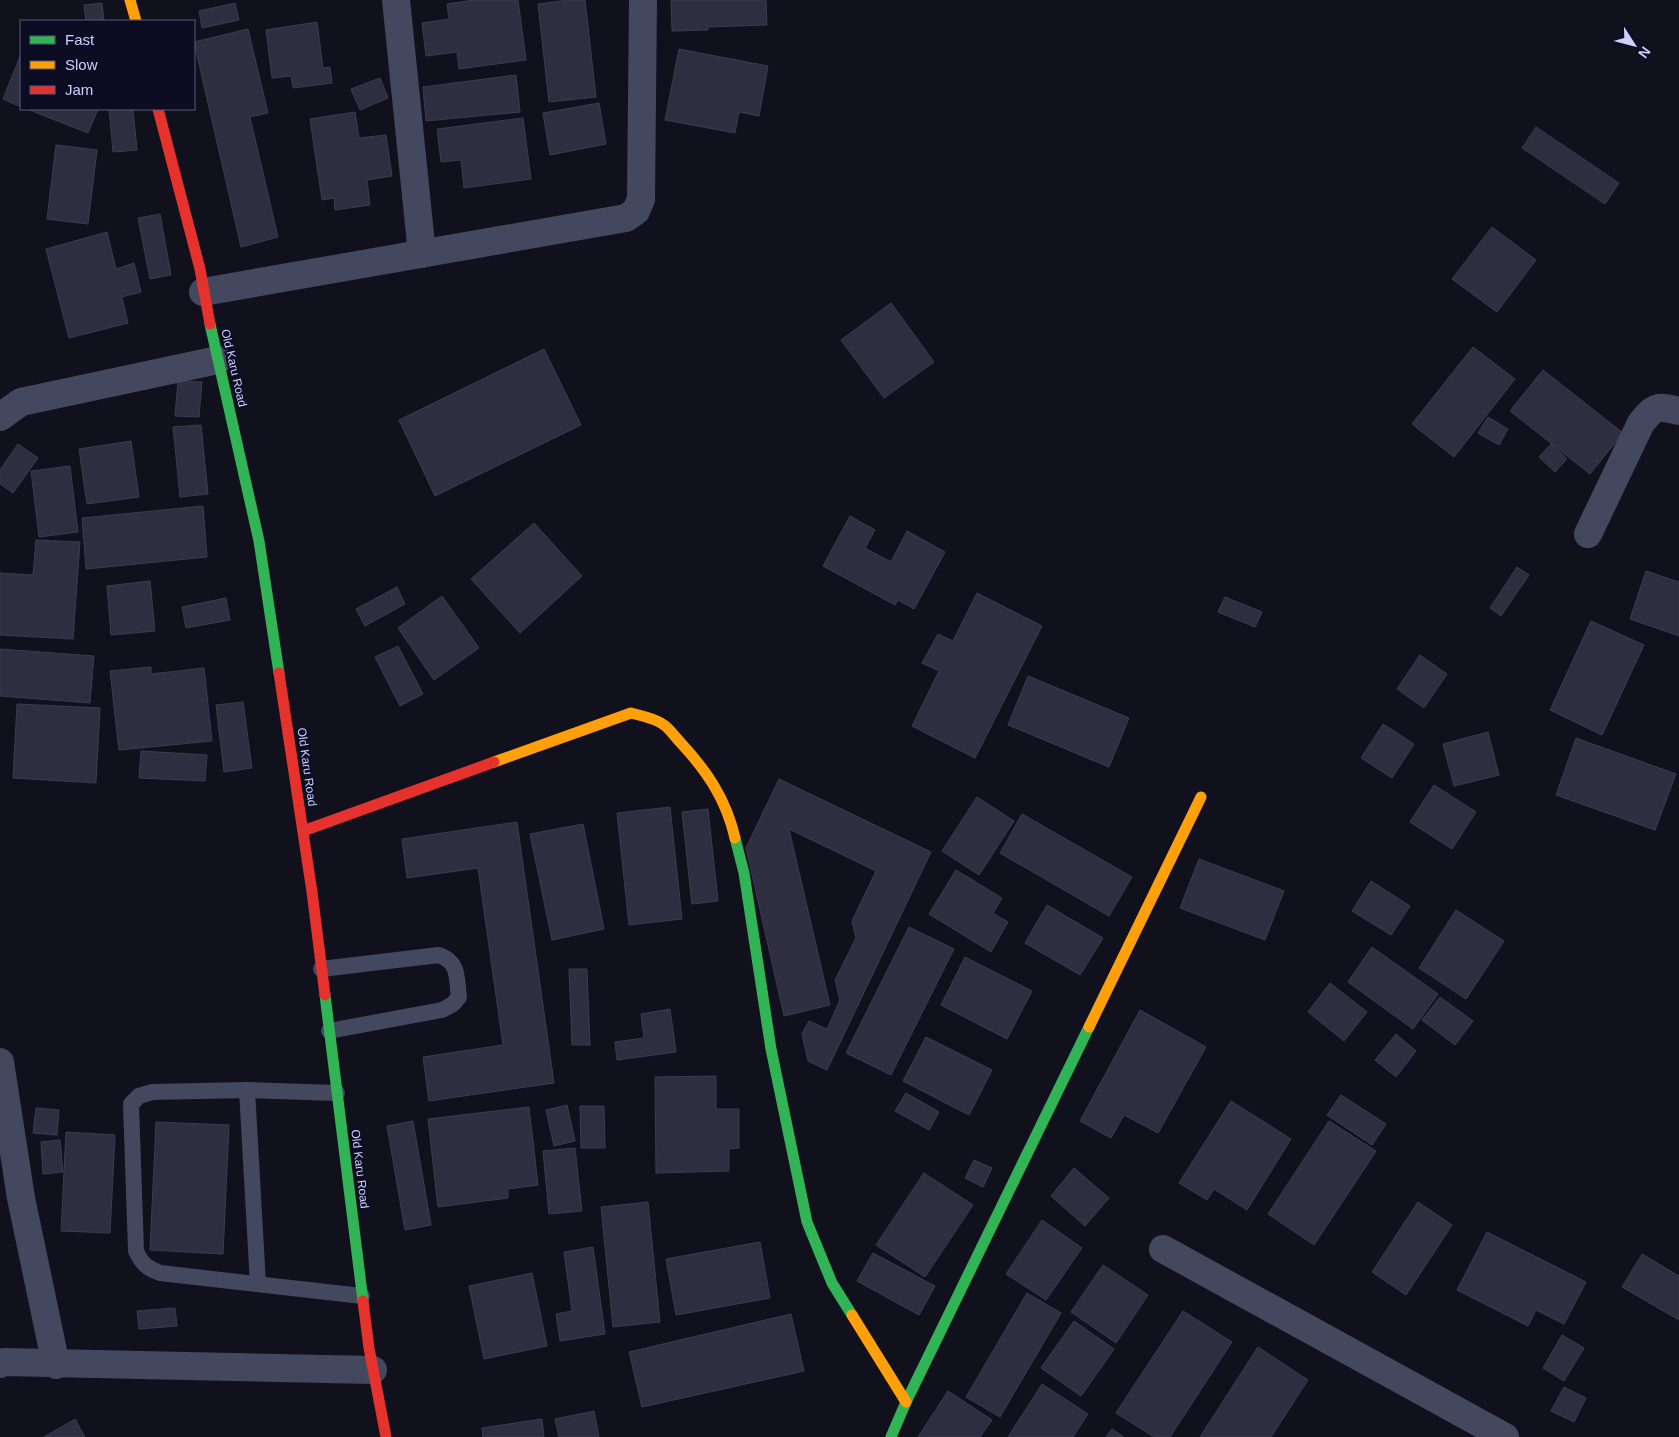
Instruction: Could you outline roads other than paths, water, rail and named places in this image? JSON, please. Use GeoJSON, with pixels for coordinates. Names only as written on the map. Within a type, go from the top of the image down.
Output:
{"type":"FeatureCollection","features":[{"type":"Feature","properties":{"kind":"street"},"geometry":{"type":"LineString","coordinates":[[130,0],[136,20]]}},
{"type":"Feature","properties":{"kind":"street"},"geometry":{"type":"LineString","coordinates":[[396,0],[422,254]]}},
{"type":"Feature","properties":{"kind":"street"},"geometry":{"type":"LineString","coordinates":[[203,292],[626,218],[636,211],[640,199],[643,0]]}},
{"type":"Feature","properties":{"kind":"street","name":"Old Karu Road"},"geometry":{"type":"LineString","coordinates":[[158,110],[200,269],[203,292],[259,541],[321,969],[362,1296],[373,1370],[386,1437]]}},
{"type":"Feature","properties":{"kind":"street"},"geometry":{"type":"LineString","coordinates":[[0,417],[21,402],[218,360]]}},
{"type":"Feature","properties":{"kind":"street"},"geometry":{"type":"LineString","coordinates":[[1588,534],[1641,423],[1650,412],[1661,407],[1679,411]]}},
{"type":"Feature","properties":{"kind":"street"},"geometry":{"type":"LineString","coordinates":[[302,830],[631,713],[648,717],[663,724],[691,754],[712,782],[730,817],[744,873],[770,1049],[807,1222],[832,1283],[906,1402]]}},
{"type":"Feature","properties":{"kind":"street"},"geometry":{"type":"LineString","coordinates":[[890,1437],[1201,797]]}},
{"type":"Feature","properties":{"kind":"street"},"geometry":{"type":"LineString","coordinates":[[0,1062],[11,1198],[56,1365]]}},
{"type":"Feature","properties":{"kind":"street"},"geometry":{"type":"LineString","coordinates":[[1163,1249],[1505,1437]]}},
{"type":"Feature","properties":{"kind":"street"},"geometry":{"type":"LineString","coordinates":[[0,1364],[373,1370]]}},
{"type":"Feature","properties":{"kind":"lane"},"geometry":{"type":"LineString","coordinates":[[321,969],[439,955],[448,958],[454,965],[459,997],[453,1004],[442,1010],[329,1031]]}},
{"type":"Feature","properties":{"kind":"lane"},"geometry":{"type":"LineString","coordinates":[[337,1092],[247,1090],[152,1092],[139,1096],[131,1104],[136,1251],[141,1262],[148,1268],[160,1273],[362,1296]]}},
{"type":"Feature","properties":{"kind":"lane"},"geometry":{"type":"LineString","coordinates":[[247,1090],[258,1284]]}}]}
